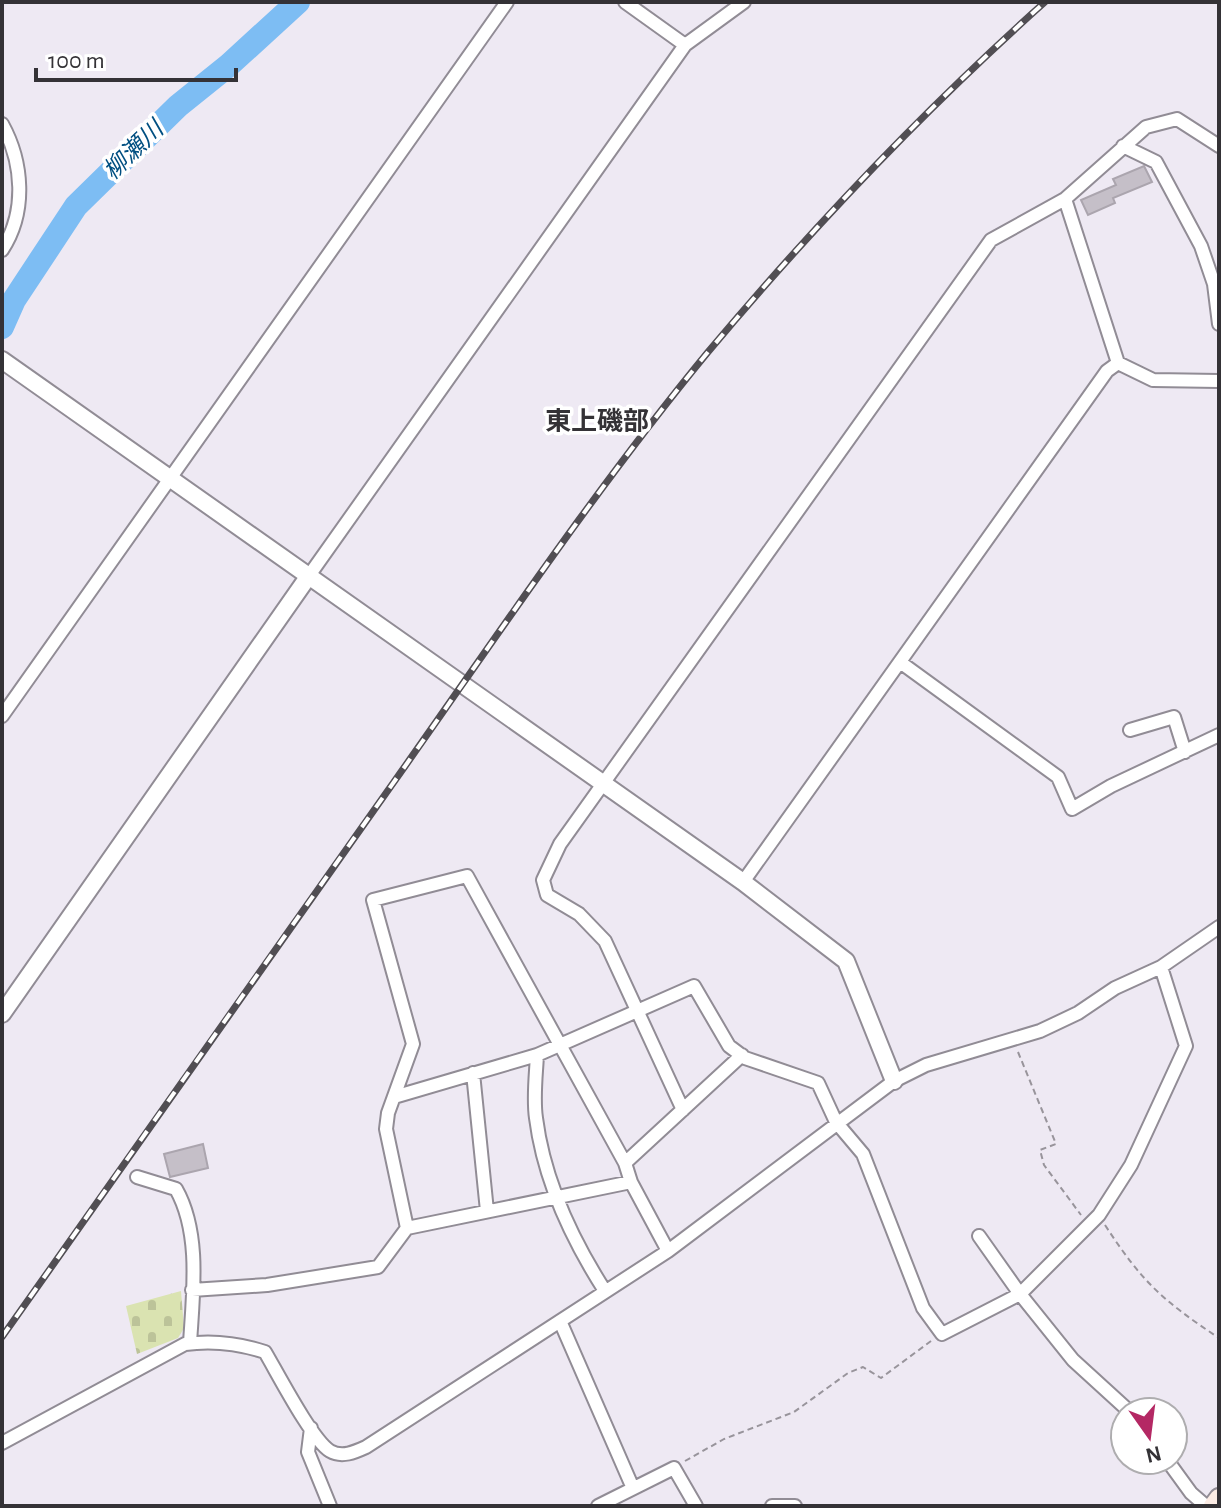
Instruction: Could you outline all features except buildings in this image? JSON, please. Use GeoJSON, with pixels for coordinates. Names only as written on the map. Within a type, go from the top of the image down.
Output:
{"type":"FeatureCollection","features":[{"type":"Feature","properties":{"kind":"main road"},"geometry":{"type":"LineString","coordinates":[[1213,1506],[1219,1498]]}},
{"type":"Feature","properties":{"kind":"street"},"geometry":{"type":"LineString","coordinates":[[2,716],[507,2]]}},
{"type":"Feature","properties":{"kind":"street"},"geometry":{"type":"LineString","coordinates":[[625,2],[685,45]]}},
{"type":"Feature","properties":{"kind":"street"},"geometry":{"type":"LineString","coordinates":[[2,1014],[685,45],[744,2]]}},
{"type":"Feature","properties":{"kind":"street"},"geometry":{"type":"LineString","coordinates":[[683,1110],[605,941],[579,914],[547,895],[543,880],[560,844],[991,240],[1065,199],[1146,127],[1177,119],[1219,146]]}},
{"type":"Feature","properties":{"kind":"street"},"geometry":{"type":"LineString","coordinates":[[2,124],[19,173],[17,218],[2,250]]}},
{"type":"Feature","properties":{"kind":"street"},"geometry":{"type":"LineString","coordinates":[[1123,146],[1156,162],[1201,246],[1214,284],[1219,324]]}},
{"type":"Feature","properties":{"kind":"street"},"geometry":{"type":"LineString","coordinates":[[1065,199],[1118,363],[1153,380],[1219,381]]}},
{"type":"Feature","properties":{"kind":"street"},"geometry":{"type":"LineString","coordinates":[[2,360],[743,882],[846,961],[894,1081]]}},
{"type":"Feature","properties":{"kind":"street"},"geometry":{"type":"LineString","coordinates":[[743,882],[1107,371],[1118,363]]}},
{"type":"Feature","properties":{"kind":"street"},"geometry":{"type":"LineString","coordinates":[[900,662],[1058,777],[1072,809],[1111,786],[1219,735]]}},
{"type":"Feature","properties":{"kind":"street"},"geometry":{"type":"LineString","coordinates":[[1130,730],[1174,717],[1185,752]]}},
{"type":"Feature","properties":{"kind":"street"},"geometry":{"type":"LineString","coordinates":[[407,1228],[386,1129],[413,1044],[373,900],[467,876],[625,1163],[631,1182],[668,1251]]}},
{"type":"Feature","properties":{"kind":"street"},"geometry":{"type":"LineString","coordinates":[[2,1443],[190,1343],[241,1344],[265,1352],[318,1441],[333,1453],[349,1454],[366,1447],[668,1251],[894,1081],[926,1065],[1012,1040],[1078,1013],[1115,988],[1161,967],[1219,927]]}},
{"type":"Feature","properties":{"kind":"street"},"geometry":{"type":"LineString","coordinates":[[394,1097],[537,1055],[694,986],[729,1046],[742,1055],[818,1083],[836,1122],[863,1154],[923,1308],[942,1334],[1020,1294],[1099,1215],[1131,1165],[1186,1046],[1161,967]]}},
{"type":"Feature","properties":{"kind":"street"},"geometry":{"type":"LineString","coordinates":[[537,1055],[536,1117],[556,1197],[574,1242],[605,1291]]}},
{"type":"Feature","properties":{"kind":"street"},"geometry":{"type":"LineString","coordinates":[[625,1163],[742,1055]]}},
{"type":"Feature","properties":{"kind":"street"},"geometry":{"type":"LineString","coordinates":[[473,1073],[487,1211]]}},
{"type":"Feature","properties":{"kind":"street"},"geometry":{"type":"LineString","coordinates":[[137,1177],[176,1189],[186,1206],[192,1290],[190,1343]]}},
{"type":"Feature","properties":{"kind":"street"},"geometry":{"type":"LineString","coordinates":[[192,1290],[267,1285],[378,1267],[407,1228],[631,1182]]}},
{"type":"Feature","properties":{"kind":"street"},"geometry":{"type":"LineString","coordinates":[[979,1236],[1073,1360],[1112,1396]]}},
{"type":"Feature","properties":{"kind":"street"},"geometry":{"type":"LineString","coordinates":[[560,1321],[632,1486]]}},
{"type":"Feature","properties":{"kind":"street"},"geometry":{"type":"LineString","coordinates":[[311,1428],[308,1452],[328,1503],[313,1506]]}},
{"type":"Feature","properties":{"kind":"street"},"geometry":{"type":"LineString","coordinates":[[598,1506],[632,1486],[674,1468],[696,1506]]}},
{"type":"Feature","properties":{"kind":"street"},"geometry":{"type":"LineString","coordinates":[[1179,1476],[1206,1506]]}},
{"type":"Feature","properties":{"kind":"street"},"geometry":{"type":"LineString","coordinates":[[772,1506],[795,1506]]}},
{"type":"Feature","properties":{"kind":"path"},"geometry":{"type":"LineString","coordinates":[[1012,1040],[1056,1144],[1040,1150],[1044,1165],[1088,1226]]}},
{"type":"Feature","properties":{"kind":"path"},"geometry":{"type":"LineString","coordinates":[[1099,1215],[1131,1265],[1166,1303],[1219,1338]]}},
{"type":"Feature","properties":{"kind":"path"},"geometry":{"type":"LineString","coordinates":[[674,1468],[724,1439],[794,1412],[848,1373],[863,1367],[881,1378],[942,1334]]}},
{"type":"Feature","properties":{"kind":"green space"},"geometry":{"type":"Polygon","coordinates":[[[181,1291],[184,1328],[178,1338],[137,1354],[126,1306],[181,1291]]]}},
{"type":"Feature","properties":{"kind":"waterway","name":"柳瀬川"},"geometry":{"type":"LineString","coordinates":[[2,327],[14,300],[76,206],[178,106],[229,65],[298,2]]}},
{"type":"Feature","properties":{"kind":"railway"},"geometry":{"type":"LineString","coordinates":[[2,1337],[626,456],[708,352],[828,215],[956,85],[1045,2]]}},
{"type":"Feature","properties":{"kind":"district","name":"東上磯部"},"geometry":{"type":"Point","coordinates":[597,421]}}]}
